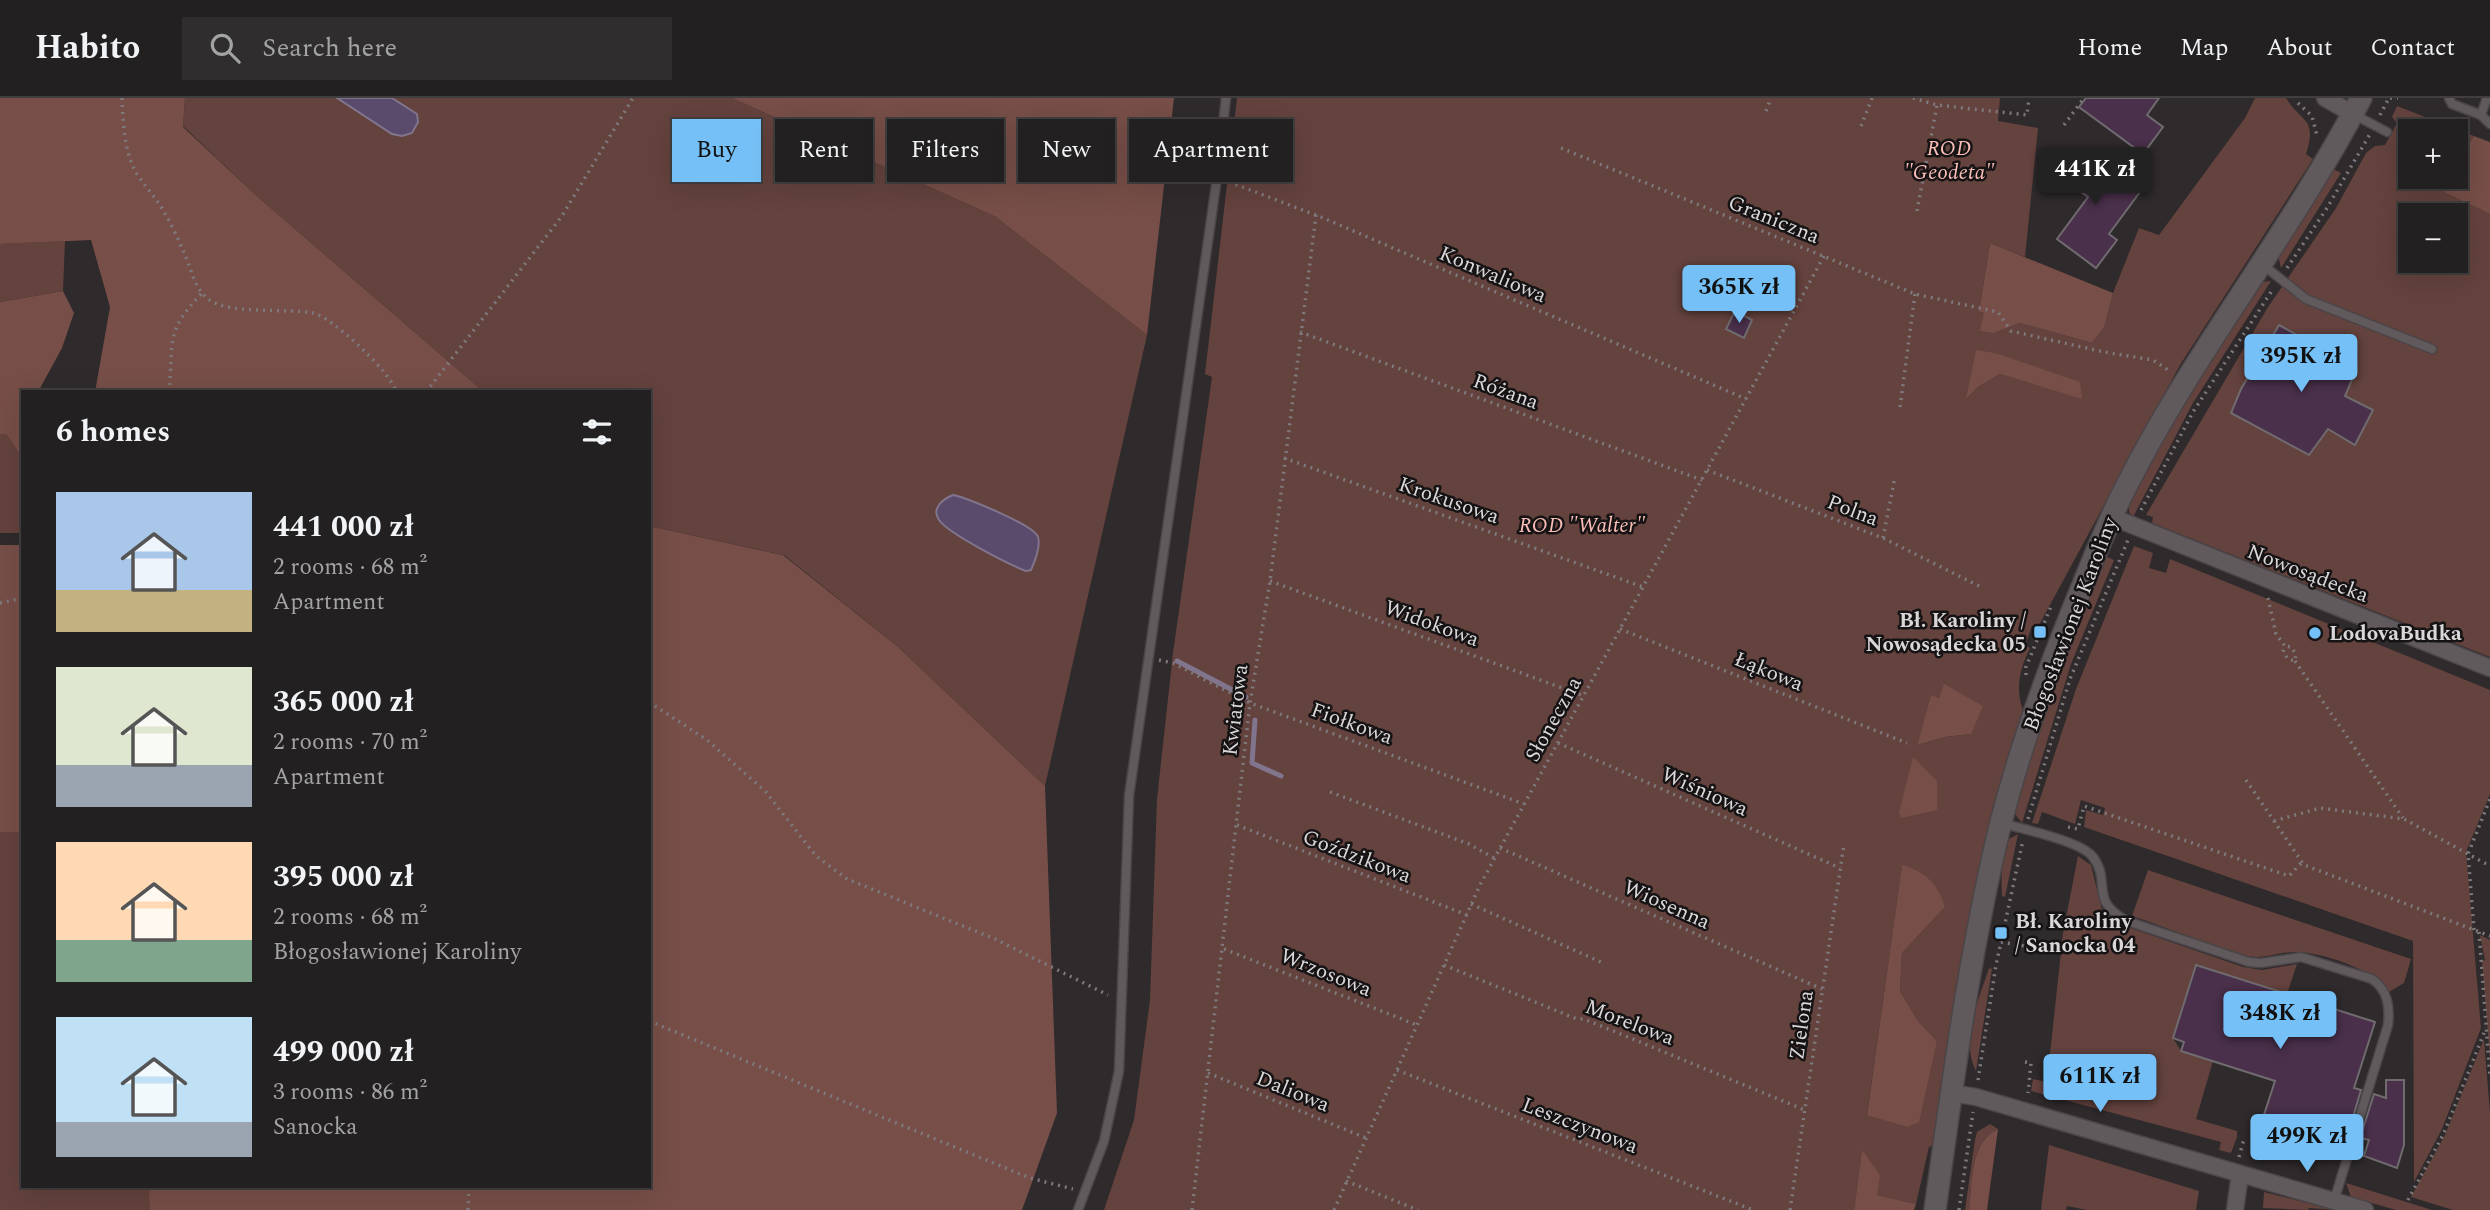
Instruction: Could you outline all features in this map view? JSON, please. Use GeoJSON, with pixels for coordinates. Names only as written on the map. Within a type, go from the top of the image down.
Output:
{"type":"FeatureCollection","features":[{"type":"Feature","properties":{"kind":"street"},"geometry":{"type":"LineString","coordinates":[[2325,98],[2357,106]]}},
{"type":"Feature","properties":{"kind":"street","name":"Błogosławionej Karoliny"},"geometry":{"type":"LineString","coordinates":[[1935,1210],[1979,926],[2001,824],[2047,671],[2112,517],[2184,381],[2298,208],[2357,106]]}},
{"type":"Feature","properties":{"kind":"street","name":"Nowosądecka"},"geometry":{"type":"LineString","coordinates":[[2112,517],[2490,668]]}},
{"type":"Feature","properties":{"kind":"street"},"geometry":{"type":"LineString","coordinates":[[1952,1093],[1976,1097],[2365,1210]]}},
{"type":"Feature","properties":{"kind":"street"},"geometry":{"type":"LineString","coordinates":[[2235,1210],[2239,1174]]}},
{"type":"Feature","properties":{"kind":"lane"},"geometry":{"type":"LineString","coordinates":[[1078,1210],[1104,1141],[1119,1072],[1129,796],[1226,98]]}},
{"type":"Feature","properties":{"kind":"lane"},"geometry":{"type":"LineString","coordinates":[[2449,98],[2452,104],[2481,115],[2490,124]]}},
{"type":"Feature","properties":{"kind":"lane"},"geometry":{"type":"LineString","coordinates":[[2481,115],[2487,98]]}},
{"type":"Feature","properties":{"kind":"lane"},"geometry":{"type":"LineString","coordinates":[[2357,106],[2387,132]]}},
{"type":"Feature","properties":{"kind":"lane"},"geometry":{"type":"LineString","coordinates":[[2261,263],[2306,299],[2432,349]]}},
{"type":"Feature","properties":{"kind":"lane"},"geometry":{"type":"LineString","coordinates":[[2001,824],[2087,851],[2099,868],[2106,905],[2111,913],[2127,921],[2249,962],[2261,964],[2301,957],[2372,979],[2381,985],[2390,1011],[2388,1025],[2334,1201]]}},
{"type":"Feature","properties":{"kind":"path"},"geometry":{"type":"LineString","coordinates":[[122,98],[124,137],[135,171],[159,204],[185,253],[195,285],[202,293],[210,301],[242,309],[316,313],[372,356],[395,390]]}},
{"type":"Feature","properties":{"kind":"path"},"geometry":{"type":"LineString","coordinates":[[428,390],[562,216],[633,98]]}},
{"type":"Feature","properties":{"kind":"path"},"geometry":{"type":"LineString","coordinates":[[1766,111],[1771,98]]}},
{"type":"Feature","properties":{"kind":"path"},"geometry":{"type":"LineString","coordinates":[[1861,126],[1872,98]]}},
{"type":"Feature","properties":{"kind":"path"},"geometry":{"type":"LineString","coordinates":[[1913,98],[1932,100],[1937,105],[2027,115],[2029,98]]}},
{"type":"Feature","properties":{"kind":"path"},"geometry":{"type":"LineString","coordinates":[[2064,125],[2084,98]]}},
{"type":"Feature","properties":{"kind":"path"},"geometry":{"type":"LineString","coordinates":[[2390,98],[2398,98]]}},
{"type":"Feature","properties":{"kind":"path"},"geometry":{"type":"LineString","coordinates":[[2298,103],[2312,116],[2317,128],[2316,140]]}},
{"type":"Feature","properties":{"kind":"path"},"geometry":{"type":"LineString","coordinates":[[1917,211],[1937,105]]}},
{"type":"Feature","properties":{"kind":"path","name":"Graniczna"},"geometry":{"type":"LineString","coordinates":[[1561,148],[1915,294],[1998,312],[2011,331],[2153,360],[2184,381]]}},
{"type":"Feature","properties":{"kind":"path"},"geometry":{"type":"LineString","coordinates":[[2285,271],[2351,167]]}},
{"type":"Feature","properties":{"kind":"path","name":"Konwaliowa"},"geometry":{"type":"LineString","coordinates":[[1231,182],[1316,215],[1746,399]]}},
{"type":"Feature","properties":{"kind":"path","name":"Kwiatowa"},"geometry":{"type":"LineString","coordinates":[[1192,1210],[1250,703],[1270,581],[1316,215]]}},
{"type":"Feature","properties":{"kind":"path","name":"Słoneczna"},"geometry":{"type":"LineString","coordinates":[[1334,1210],[1471,904],[1494,859],[1824,256]]}},
{"type":"Feature","properties":{"kind":"path"},"geometry":{"type":"LineString","coordinates":[[1979,1076],[2001,942],[2025,830],[2046,751],[2070,679],[2134,526],[2193,412],[2277,283]]}},
{"type":"Feature","properties":{"kind":"path"},"geometry":{"type":"LineString","coordinates":[[169,390],[171,340],[181,314],[202,293]]}},
{"type":"Feature","properties":{"kind":"path"},"geometry":{"type":"LineString","coordinates":[[1900,407],[1915,294]]}},
{"type":"Feature","properties":{"kind":"path","name":"Różana"},"geometry":{"type":"LineString","coordinates":[[1300,332],[1702,480]]}},
{"type":"Feature","properties":{"kind":"path","name":"Krokusowa"},"geometry":{"type":"LineString","coordinates":[[1284,458],[1643,587]]}},
{"type":"Feature","properties":{"kind":"path","name":"Polna"},"geometry":{"type":"LineString","coordinates":[[1707,470],[1882,538],[1983,588]]}},
{"type":"Feature","properties":{"kind":"path"},"geometry":{"type":"LineString","coordinates":[[1882,538],[1895,477]]}},
{"type":"Feature","properties":{"kind":"path","name":"Widokowa"},"geometry":{"type":"LineString","coordinates":[[1270,581],[1584,695]]}},
{"type":"Feature","properties":{"kind":"path"},"geometry":{"type":"LineString","coordinates":[[2267,596],[2276,634],[2285,646],[2291,647],[2296,654],[2295,661],[2403,819]]}},
{"type":"Feature","properties":{"kind":"path"},"geometry":{"type":"LineString","coordinates":[[0,603],[21,598]]}},
{"type":"Feature","properties":{"kind":"path","name":"Łąkowa"},"geometry":{"type":"LineString","coordinates":[[1620,629],[1907,743]]}},
{"type":"Feature","properties":{"kind":"path","name":"Fiołkowa"},"geometry":{"type":"LineString","coordinates":[[1172,663],[1250,703],[1524,804]]}},
{"type":"Feature","properties":{"kind":"path"},"geometry":{"type":"LineString","coordinates":[[651,703],[707,740],[766,792],[816,856],[847,879],[995,939],[1122,1002]]}},
{"type":"Feature","properties":{"kind":"path","name":"Wiśniowa"},"geometry":{"type":"LineString","coordinates":[[1558,743],[1840,868]]}},
{"type":"Feature","properties":{"kind":"path"},"geometry":{"type":"LineString","coordinates":[[2246,780],[2304,865],[2490,936]]}},
{"type":"Feature","properties":{"kind":"path"},"geometry":{"type":"LineString","coordinates":[[1330,792],[1469,844],[1494,859]]}},
{"type":"Feature","properties":{"kind":"path"},"geometry":{"type":"LineString","coordinates":[[2490,799],[2469,854],[2490,1077]]}},
{"type":"Feature","properties":{"kind":"path"},"geometry":{"type":"LineString","coordinates":[[2066,826],[2078,829],[2084,806],[2289,876],[2302,862]]}},
{"type":"Feature","properties":{"kind":"path"},"geometry":{"type":"LineString","coordinates":[[2274,821],[2320,808],[2403,819],[2490,866]]}},
{"type":"Feature","properties":{"kind":"path","name":"Goździkowa"},"geometry":{"type":"LineString","coordinates":[[1237,825],[1466,915]]}},
{"type":"Feature","properties":{"kind":"path","name":"Zielona"},"geometry":{"type":"LineString","coordinates":[[1790,1210],[1844,844]]}},
{"type":"Feature","properties":{"kind":"path","name":"Wiosenna"},"geometry":{"type":"LineString","coordinates":[[1500,848],[1822,989]]}},
{"type":"Feature","properties":{"kind":"path"},"geometry":{"type":"LineString","coordinates":[[1471,904],[1604,963]]}},
{"type":"Feature","properties":{"kind":"path"},"geometry":{"type":"LineString","coordinates":[[2001,942],[2036,948]]}},
{"type":"Feature","properties":{"kind":"path","name":"Wrzosowa"},"geometry":{"type":"LineString","coordinates":[[1224,948],[1417,1025]]}},
{"type":"Feature","properties":{"kind":"path","name":"Morelowa"},"geometry":{"type":"LineString","coordinates":[[1444,965],[1577,1019],[1584,1018],[1805,1110]]}},
{"type":"Feature","properties":{"kind":"path"},"geometry":{"type":"LineString","coordinates":[[651,1022],[1030,1178],[1086,1192]]}},
{"type":"Feature","properties":{"kind":"path"},"geometry":{"type":"LineString","coordinates":[[2408,1200],[2445,1133],[2486,1028]]}},
{"type":"Feature","properties":{"kind":"path"},"geometry":{"type":"LineString","coordinates":[[2025,1062],[2031,1063],[2028,1093]]}},
{"type":"Feature","properties":{"kind":"path","name":"Leszczynowa"},"geometry":{"type":"LineString","coordinates":[[1397,1070],[1753,1210]]}},
{"type":"Feature","properties":{"kind":"path","name":"Daliowa"},"geometry":{"type":"LineString","coordinates":[[1208,1073],[1366,1138]]}},
{"type":"Feature","properties":{"kind":"path"},"geometry":{"type":"LineString","coordinates":[[1959,1210],[1971,1126]]}},
{"type":"Feature","properties":{"kind":"path"},"geometry":{"type":"LineString","coordinates":[[2240,1153],[2244,1139]]}},
{"type":"Feature","properties":{"kind":"path"},"geometry":{"type":"LineString","coordinates":[[1346,1181],[1418,1210]]}},
{"type":"Feature","properties":{"kind":"path"},"geometry":{"type":"LineString","coordinates":[[467,1210],[469,1188]]}},
{"type":"Feature","properties":{"kind":"green space"},"geometry":{"type":"Polygon","coordinates":[[[185,98],[732,98],[779,119],[775,119],[775,182],[873,182],[873,162],[887,168],[887,182],[918,182],[996,217],[1147,335],[1045,786],[898,647],[784,555],[651,526],[651,390],[482,390],[259,198],[183,126],[185,98]]]}},
{"type":"Feature","properties":{"kind":"green space","name":"ROD \"Walter\""},"geometry":{"type":"Polygon","coordinates":[[[1237,98],[2000,98],[1998,121],[2038,128],[2025,257],[1990,243],[1979,312],[1984,313],[1994,333],[2020,323],[2092,343],[2104,328],[2113,293],[2139,228],[2159,235],[2245,118],[2255,98],[2286,98],[2309,127],[2306,154],[2313,159],[2180,365],[2038,627],[2032,626],[2025,645],[2030,648],[2020,678],[2019,694],[2023,710],[1992,820],[1935,1144],[1929,1147],[1916,1204],[1877,1195],[1862,1151],[1854,1210],[1104,1210],[1134,1120],[1150,1000],[1157,799],[1173,653],[1212,377],[1205,374],[1227,182],[1293,182],[1293,119],[1235,119],[1237,98]],[[1976,351],[1967,398],[1978,387],[2000,374],[2082,398],[1976,351]],[[1945,685],[1939,698],[1931,696],[1917,745],[1945,737],[1971,734],[1945,685]],[[1902,866],[1867,1114],[1907,1127],[1937,1041],[1918,1021],[1900,991],[1902,953],[1945,907],[1902,866]]]}},
{"type":"Feature","properties":{"kind":"green space"},"geometry":{"type":"Polygon","coordinates":[[[2397,106],[2430,119],[2398,119],[2398,189],[2437,189],[2467,203],[2398,203],[2398,273],[2468,273],[2468,204],[2490,214],[2490,657],[2152,523],[2153,517],[2146,515],[2268,307],[2336,208],[2366,153],[2375,146],[2385,145],[2397,123],[2392,117],[2397,106]]]}},
{"type":"Feature","properties":{"kind":"green space"},"geometry":{"type":"Polygon","coordinates":[[[2468,134],[2474,136],[2468,145],[2468,134]]]}},
{"type":"Feature","properties":{"kind":"green space"},"geometry":{"type":"Polygon","coordinates":[[[2333,169],[2341,173],[2281,268],[2278,255],[2333,169]]]}},
{"type":"Feature","properties":{"kind":"green space"},"geometry":{"type":"Polygon","coordinates":[[[65,241],[63,291],[0,302],[0,244],[65,241]]]}},
{"type":"Feature","properties":{"kind":"green space"},"geometry":{"type":"Polygon","coordinates":[[[2271,281],[2193,403],[2133,517],[2129,512],[2129,503],[2193,385],[2261,282],[2271,281]]]}},
{"type":"Feature","properties":{"kind":"green space"},"geometry":{"type":"Polygon","coordinates":[[[0,434],[6,434],[21,456],[21,533],[0,533],[0,434]]]}},
{"type":"Feature","properties":{"kind":"green space"},"geometry":{"type":"Polygon","coordinates":[[[2134,546],[2153,553],[2149,568],[2166,573],[2170,559],[2490,690],[2490,794],[2466,852],[2481,1028],[2442,1129],[2414,1182],[2413,941],[2084,827],[2086,810],[2103,815],[2105,808],[2081,800],[2075,824],[2042,812],[2038,824],[2032,823],[2076,689],[2134,546]]]}},
{"type":"Feature","properties":{"kind":"green space"},"geometry":{"type":"Polygon","coordinates":[[[2105,556],[2114,560],[2071,664],[2022,823],[2015,814],[2042,715],[2105,556]]]}},
{"type":"Feature","properties":{"kind":"green space"},"geometry":{"type":"Polygon","coordinates":[[[0,832],[21,832],[21,1188],[159,1188],[160,1210],[0,1210],[0,832]]]}},
{"type":"Feature","properties":{"kind":"green space"},"geometry":{"type":"Polygon","coordinates":[[[2018,834],[2005,897],[2002,896],[2004,853],[2009,839],[2018,834]]]}},
{"type":"Feature","properties":{"kind":"green space"},"geometry":{"type":"Polygon","coordinates":[[[2078,856],[2091,865],[2102,910],[2119,924],[2243,967],[2262,970],[2297,964],[2287,994],[2196,965],[2173,1038],[2181,1051],[2213,1061],[2196,1119],[2237,1131],[2231,1153],[2219,1150],[2221,1142],[2031,1091],[2033,1079],[2047,1082],[2063,933],[2078,856]]]}},
{"type":"Feature","properties":{"kind":"green space"},"geometry":{"type":"Polygon","coordinates":[[[2148,870],[2411,959],[2404,983],[2389,992],[2373,977],[2334,959],[2298,952],[2251,957],[2132,916],[2148,870]]]}},
{"type":"Feature","properties":{"kind":"green space"},"geometry":{"type":"Polygon","coordinates":[[[2480,935],[2490,940],[2490,1059],[2482,961],[2485,960],[2480,935]]]}},
{"type":"Feature","properties":{"kind":"green space"},"geometry":{"type":"Polygon","coordinates":[[[1989,968],[1992,969],[1976,1071],[1970,1033],[1989,968]]]}},
{"type":"Feature","properties":{"kind":"green space"},"geometry":{"type":"Polygon","coordinates":[[[2484,1039],[2490,1113],[2490,1210],[2453,1210],[2411,1197],[2445,1135],[2484,1039]]]}},
{"type":"Feature","properties":{"kind":"green space"},"geometry":{"type":"Polygon","coordinates":[[[1990,1124],[1998,1129],[1982,1143],[1977,1153],[1969,1210],[1965,1210],[1977,1132],[1990,1124]]]}},
{"type":"Feature","properties":{"kind":"green space"},"geometry":{"type":"Polygon","coordinates":[[[2049,1145],[2199,1191],[2196,1210],[2087,1210],[2067,1206],[2066,1210],[2041,1210],[2049,1145]]]}},
{"type":"Feature","properties":{"kind":"green space"},"geometry":{"type":"Polygon","coordinates":[[[2346,1183],[2432,1210],[2396,1210],[2351,1197],[2346,1183]]]}},
{"type":"Feature","properties":{"kind":"green space"},"geometry":{"type":"Polygon","coordinates":[[[2264,1192],[2335,1210],[2263,1208],[2264,1192]]]}},
{"type":"Feature","properties":{"kind":"shaded area"},"geometry":{"type":"Polygon","coordinates":[[[0,98],[185,98],[183,127],[259,198],[482,390],[95,390],[110,307],[91,240],[0,244],[0,98]]]}},
{"type":"Feature","properties":{"kind":"shaded area"},"geometry":{"type":"Polygon","coordinates":[[[337,98],[392,98],[417,114],[418,122],[412,133],[402,136],[392,134],[337,98]]]}},
{"type":"Feature","properties":{"kind":"shaded area"},"geometry":{"type":"Polygon","coordinates":[[[732,98],[1174,98],[1172,119],[1129,119],[1129,182],[1164,182],[1147,335],[996,217],[918,182],[1004,182],[1004,119],[887,119],[887,168],[873,162],[873,119],[779,119],[732,98]]]}},
{"type":"Feature","properties":{"kind":"shaded area"},"geometry":{"type":"Polygon","coordinates":[[[2474,136],[2490,142],[2490,214],[2437,189],[2468,189],[2468,145],[2474,136]]]}},
{"type":"Feature","properties":{"kind":"shaded area"},"geometry":{"type":"Polygon","coordinates":[[[1990,243],[2113,293],[2104,328],[2092,343],[2020,323],[1994,333],[1980,331],[1984,313],[1979,312],[1990,243]]]}},
{"type":"Feature","properties":{"kind":"shaded area"},"geometry":{"type":"Polygon","coordinates":[[[63,291],[74,313],[62,348],[39,390],[21,390],[21,456],[6,434],[0,434],[0,302],[63,291]]]}},
{"type":"Feature","properties":{"kind":"shaded area"},"geometry":{"type":"Polygon","coordinates":[[[1976,350],[1995,353],[2080,382],[2082,399],[2000,374],[1978,387],[1966,399],[1976,350]]]}},
{"type":"Feature","properties":{"kind":"shaded area"},"geometry":{"type":"Polygon","coordinates":[[[953,495],[999,513],[1034,532],[1039,545],[1031,570],[1026,571],[993,555],[945,526],[937,516],[937,508],[953,495]]]}},
{"type":"Feature","properties":{"kind":"shaded area"},"geometry":{"type":"Polygon","coordinates":[[[651,526],[783,555],[898,647],[1045,786],[1057,1113],[1022,1210],[150,1210],[149,1188],[651,1188],[651,526]]]}},
{"type":"Feature","properties":{"kind":"shaded area"},"geometry":{"type":"Polygon","coordinates":[[[0,545],[21,545],[21,832],[0,832],[0,545]]]}},
{"type":"Feature","properties":{"kind":"shaded area"},"geometry":{"type":"Polygon","coordinates":[[[1944,684],[1983,706],[1971,734],[1945,737],[1917,745],[1931,695],[1939,698],[1944,684]]]}},
{"type":"Feature","properties":{"kind":"shaded area"},"geometry":{"type":"Polygon","coordinates":[[[1913,757],[1937,781],[1937,810],[1901,818],[1899,812],[1913,757]]]}},
{"type":"Feature","properties":{"kind":"shaded area"},"geometry":{"type":"Polygon","coordinates":[[[1902,865],[1918,871],[1930,880],[1945,907],[1902,953],[1900,991],[1918,1021],[1937,1041],[1919,1122],[1907,1127],[1867,1115],[1902,865]]]}},
{"type":"Feature","properties":{"kind":"shaded area"},"geometry":{"type":"Polygon","coordinates":[[[1998,1129],[1987,1210],[1969,1210],[1977,1153],[1989,1135],[1998,1129]]]}},
{"type":"Feature","properties":{"kind":"shaded area"},"geometry":{"type":"Polygon","coordinates":[[[1862,1150],[1880,1175],[1877,1195],[1916,1204],[1914,1210],[1854,1210],[1862,1150]]]}},
{"type":"Feature","properties":{"kind":"building"},"geometry":{"type":"Polygon","coordinates":[[[2086,98],[2159,98],[2147,115],[2163,127],[2143,154],[2079,107],[2086,98]]]}},
{"type":"Feature","properties":{"kind":"building"},"geometry":{"type":"Polygon","coordinates":[[[2081,148],[2140,192],[2109,234],[2117,240],[2096,268],[2057,239],[2088,197],[2060,177],[2081,148]]]}},
{"type":"Feature","properties":{"kind":"building"},"geometry":{"type":"Polygon","coordinates":[[[1735,311],[1752,320],[1744,338],[1726,329],[1735,311]]]}},
{"type":"Feature","properties":{"kind":"building"},"geometry":{"type":"Polygon","coordinates":[[[2279,325],[2357,368],[2345,396],[2373,410],[2355,445],[2328,429],[2309,455],[2231,413],[2241,389],[2279,325]]]}},
{"type":"Feature","properties":{"kind":"building"},"geometry":{"type":"Polygon","coordinates":[[[2196,965],[2375,1022],[2354,1088],[2361,1090],[2348,1134],[2341,1132],[2335,1150],[2260,1127],[2275,1081],[2181,1051],[2184,1042],[2173,1038],[2196,965]]]}},
{"type":"Feature","properties":{"kind":"building"},"geometry":{"type":"Polygon","coordinates":[[[2386,1080],[2404,1080],[2404,1145],[2397,1168],[2364,1156],[2369,1140],[2360,1138],[2374,1094],[2386,1098],[2386,1080]]]}},
{"type":"Feature","properties":{"kind":"waterway"},"geometry":{"type":"LineString","coordinates":[[1177,661],[1246,697]]}},
{"type":"Feature","properties":{"kind":"waterway"},"geometry":{"type":"LineString","coordinates":[[1255,720],[1252,763],[1281,776]]}},
{"type":"Feature","properties":{"kind":"place","name":"Bł. Karoliny / Nowosądecka 05"},"geometry":{"type":"Point","coordinates":[2040,632]}},
{"type":"Feature","properties":{"kind":"place","name":"LodovaBudka"},"geometry":{"type":"Point","coordinates":[2315,633]}},
{"type":"Feature","properties":{"kind":"place","name":"Bł. Karoliny / Sanocka 04"},"geometry":{"type":"Point","coordinates":[2001,933]}},
{"type":"Feature","properties":{"kind":"park label","name":"ROD \"Geodeta\""},"geometry":{"type":"Point","coordinates":[1949,160]}}]}
